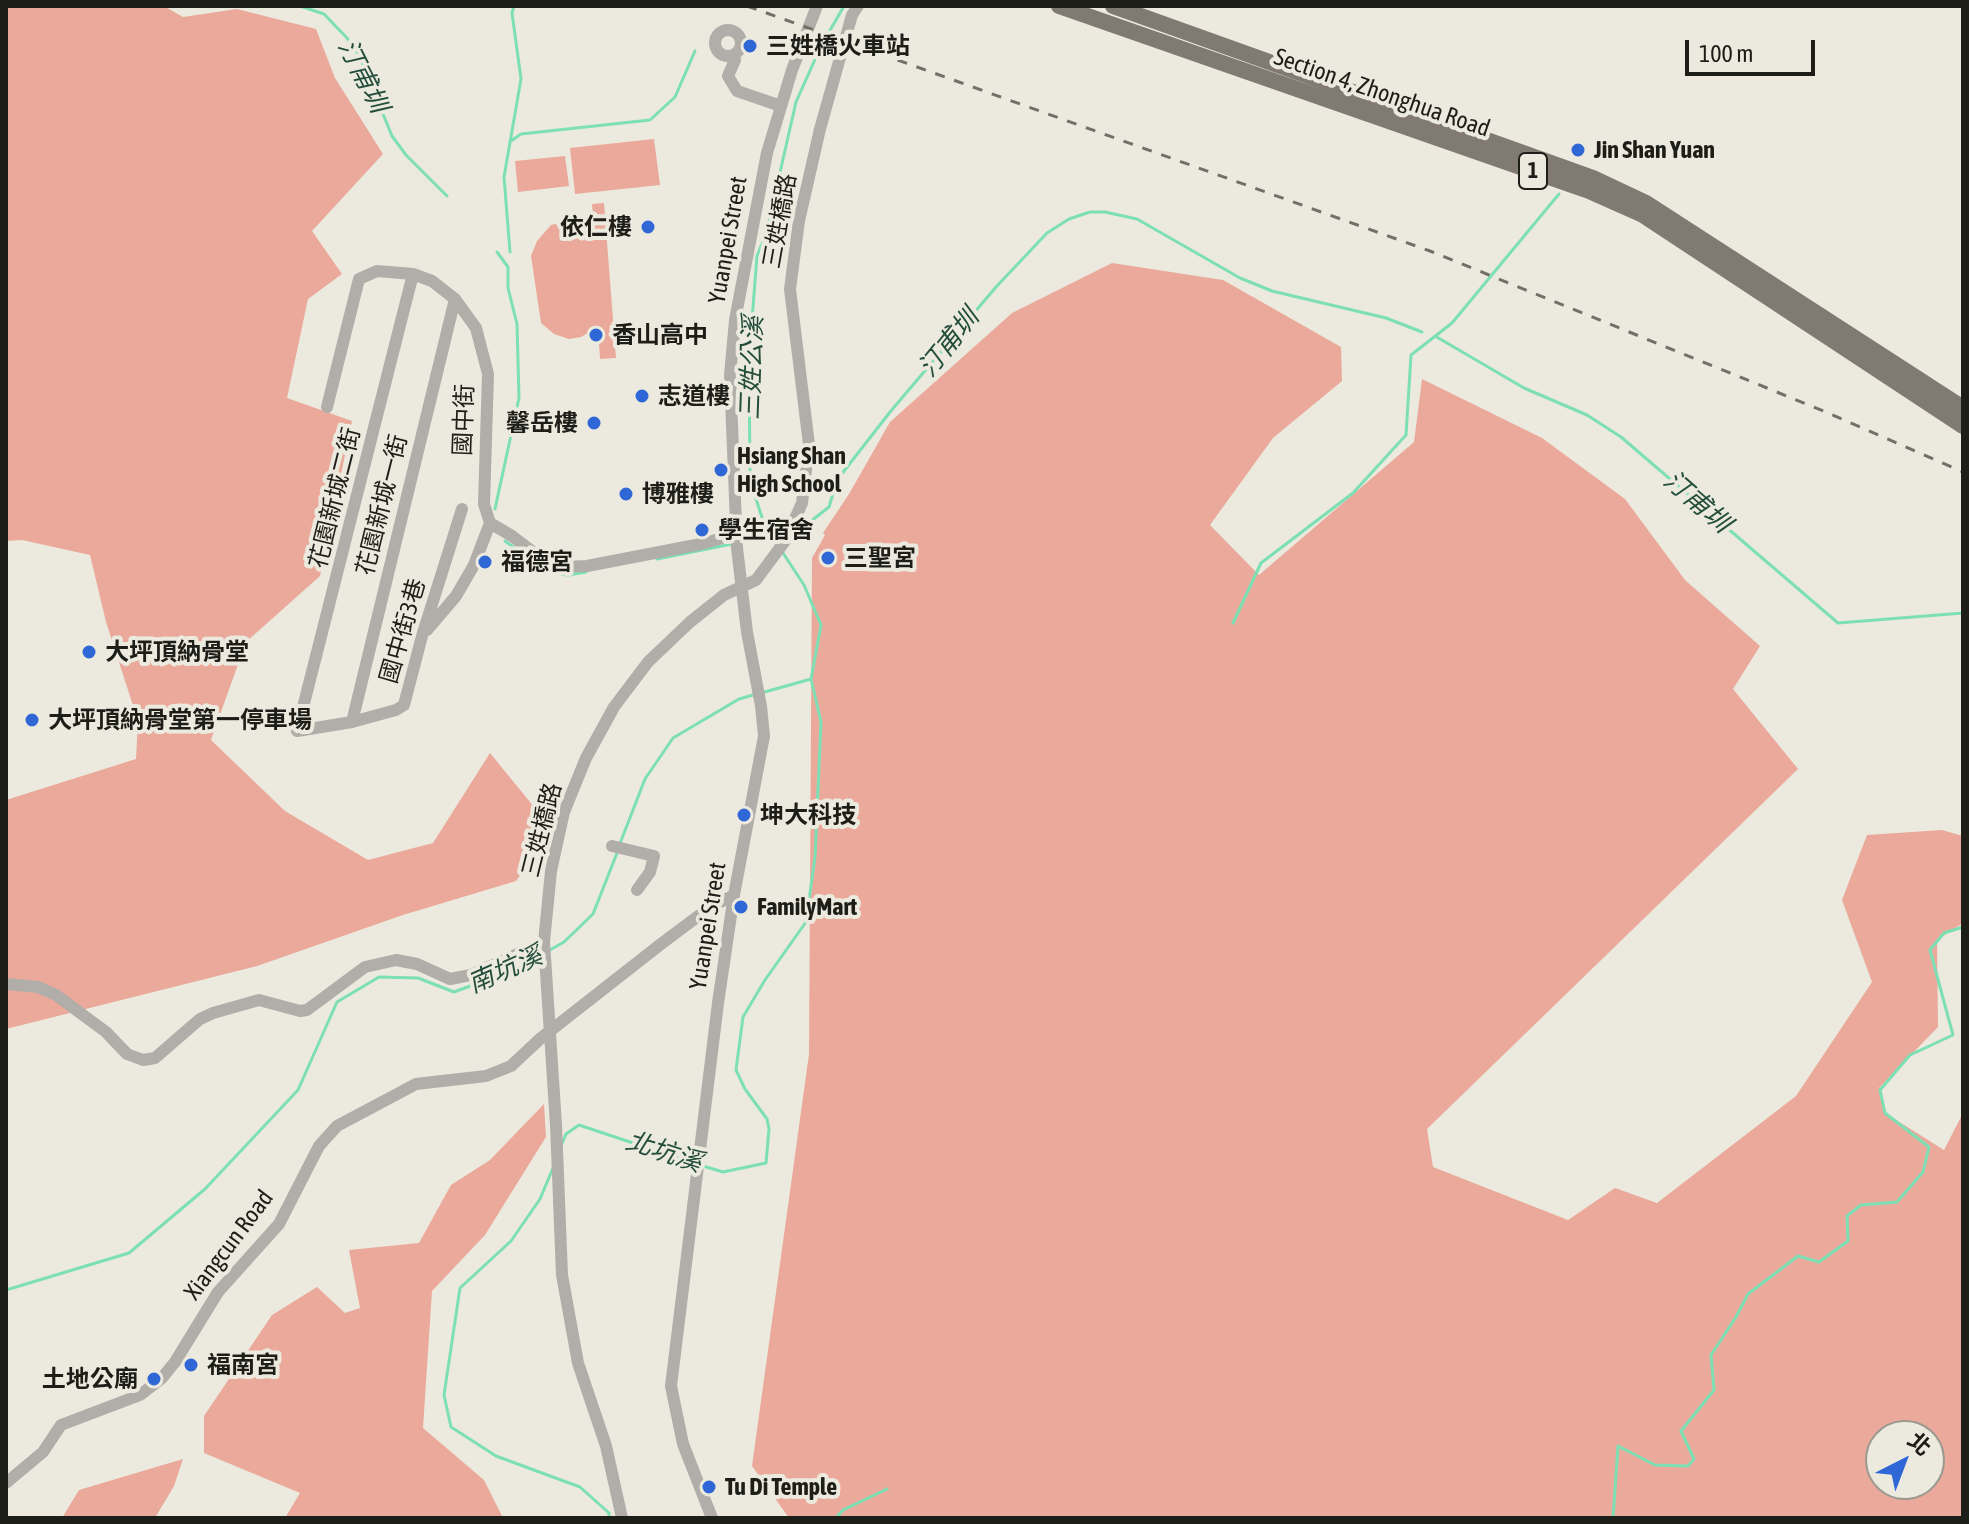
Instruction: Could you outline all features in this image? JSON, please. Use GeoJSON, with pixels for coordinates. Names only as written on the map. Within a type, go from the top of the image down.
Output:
{"type":"FeatureCollection","features":[{"type":"Feature","properties":{"kind":"main road","name":"Section 4, Zhonghua Road"},"geometry":{"type":"LineString","coordinates":[[1059,6],[1644,209],[1963,426]]}},
{"type":"Feature","properties":{"kind":"main road","name":"Section 4, Zhonghua Road"},"geometry":{"type":"LineString","coordinates":[[1113,6],[1593,178],[1963,408]]}},
{"type":"Feature","properties":{"kind":"street","name":"Yuanpei Street"},"geometry":{"type":"LineString","coordinates":[[712,1518],[683,1444],[671,1386],[734,895],[764,736],[742,588],[730,375],[735,320],[767,153],[817,6]]}},
{"type":"Feature","properties":{"kind":"street","name":"三姓橋路"},"geometry":{"type":"LineString","coordinates":[[550,1032],[544,942],[551,871],[564,812],[586,758],[614,707],[648,662],[724,595],[756,580],[785,541],[802,503],[809,463],[808,435],[790,289],[799,221],[820,129],[852,15],[858,6]]}},
{"type":"Feature","properties":{"kind":"street"},"geometry":{"type":"LineString","coordinates":[[733,55],[735,60],[728,76],[737,91],[781,106]]}},
{"type":"Feature","properties":{"kind":"street","name":"國中街"},"geometry":{"type":"LineString","coordinates":[[327,407],[359,279],[377,271],[413,274],[432,281],[455,299],[476,328],[488,374],[484,504],[490,523]]}},
{"type":"Feature","properties":{"kind":"street","name":"花園新城二街"},"geometry":{"type":"LineString","coordinates":[[297,731],[413,274]]}},
{"type":"Feature","properties":{"kind":"street","name":"花園新城一街"},"geometry":{"type":"LineString","coordinates":[[352,722],[455,299]]}},
{"type":"Feature","properties":{"kind":"street","name":"國中街3巷"},"geometry":{"type":"LineString","coordinates":[[297,731],[352,722],[404,705],[462,509]]}},
{"type":"Feature","properties":{"kind":"street"},"geometry":{"type":"LineString","coordinates":[[422,636],[456,596],[474,565],[490,523],[546,562],[563,567],[587,566],[737,534]]}},
{"type":"Feature","properties":{"kind":"street"},"geometry":{"type":"LineString","coordinates":[[612,846],[654,856],[650,872],[637,890]]}},
{"type":"Feature","properties":{"kind":"street","name":"Xiangcun Road"},"geometry":{"type":"LineString","coordinates":[[6,1483],[43,1452],[61,1425],[140,1395],[162,1378],[218,1292],[279,1224],[319,1146],[337,1126],[416,1084],[486,1076],[511,1066],[709,908],[734,895]]}},
{"type":"Feature","properties":{"kind":"street"},"geometry":{"type":"LineString","coordinates":[[6,984],[38,987],[56,995],[106,1032],[127,1054],[143,1060],[155,1058],[200,1019],[213,1013],[259,1000],[300,1011],[307,1010],[365,967],[396,960],[417,964],[450,979],[471,975],[544,942]]}},
{"type":"Feature","properties":{"kind":"street"},"geometry":{"type":"LineString","coordinates":[[550,1032],[562,1275],[578,1363],[606,1446],[622,1518]]}},
{"type":"Feature","properties":{"kind":"shaded area"},"geometry":{"type":"Polygon","coordinates":[[[6,6],[164,6],[183,17],[237,9],[316,29],[335,78],[383,154],[312,231],[342,274],[308,299],[287,398],[352,421],[320,576],[246,642],[211,740],[285,811],[368,860],[433,843],[490,753],[552,829],[516,881],[403,915],[257,966],[6,1029],[6,800],[136,759],[138,721],[106,622],[90,555],[22,540],[6,541],[6,6]]]}},
{"type":"Feature","properties":{"kind":"shaded area"},"geometry":{"type":"Polygon","coordinates":[[[654,139],[660,185],[575,194],[570,148],[654,139]]]}},
{"type":"Feature","properties":{"kind":"shaded area"},"geometry":{"type":"Polygon","coordinates":[[[565,156],[569,186],[518,192],[515,161],[565,156]]]}},
{"type":"Feature","properties":{"kind":"shaded area"},"geometry":{"type":"Polygon","coordinates":[[[604,203],[616,358],[600,359],[598,327],[581,337],[569,339],[554,334],[541,323],[531,256],[537,241],[551,225],[574,220],[594,228],[592,204],[604,203]]]}},
{"type":"Feature","properties":{"kind":"shaded area"},"geometry":{"type":"Polygon","coordinates":[[[1112,263],[1223,280],[1341,347],[1342,381],[1273,438],[1210,525],[1259,575],[1414,442],[1422,379],[1542,438],[1625,499],[1685,580],[1760,646],[1733,689],[1798,769],[1427,1129],[1433,1167],[1568,1220],[1615,1188],[1657,1203],[1796,1096],[1872,982],[1842,900],[1867,835],[1942,830],[1963,836],[1963,923],[1937,940],[1938,1027],[1879,1088],[1885,1113],[1944,1150],[1963,1113],[1963,1518],[789,1518],[752,1466],[809,1054],[812,558],[825,535],[823,533],[890,422],[1012,313],[1112,263]]]}},
{"type":"Feature","properties":{"kind":"shaded area"},"geometry":{"type":"Polygon","coordinates":[[[544,1104],[546,1137],[485,1235],[432,1291],[423,1428],[484,1480],[503,1518],[285,1518],[300,1493],[204,1453],[204,1416],[272,1315],[317,1287],[345,1313],[360,1308],[349,1250],[419,1243],[451,1185],[490,1160],[544,1104]]]}},
{"type":"Feature","properties":{"kind":"shaded area"},"geometry":{"type":"Polygon","coordinates":[[[183,1459],[174,1486],[155,1518],[62,1518],[79,1490],[183,1459]]]}},
{"type":"Feature","properties":{"kind":"waterway","name":"汀甫圳"},"geometry":{"type":"LineString","coordinates":[[300,6],[324,14],[347,38],[359,55],[392,136],[406,155],[447,196]]}},
{"type":"Feature","properties":{"kind":"waterway"},"geometry":{"type":"LineString","coordinates":[[510,252],[504,177],[521,79],[512,13],[514,6]]}},
{"type":"Feature","properties":{"kind":"waterway","name":"三姓公溪"},"geometry":{"type":"LineString","coordinates":[[776,544],[765,527],[750,480],[749,358],[757,256],[766,234],[796,102],[821,46],[844,6]]}},
{"type":"Feature","properties":{"kind":"waterway"},"geometry":{"type":"LineString","coordinates":[[511,141],[521,134],[650,120],[675,97],[695,51]]}},
{"type":"Feature","properties":{"kind":"waterway"},"geometry":{"type":"LineString","coordinates":[[1233,623],[1261,563],[1353,493],[1406,435],[1411,355],[1452,323],[1559,194]]}},
{"type":"Feature","properties":{"kind":"waterway","name":"汀甫圳"},"geometry":{"type":"LineString","coordinates":[[794,529],[806,525],[829,507],[837,480],[996,287],[1047,233],[1069,219],[1090,212],[1137,219],[1240,278],[1272,291],[1386,318],[1422,332]]}},
{"type":"Feature","properties":{"kind":"waterway","name":"汀甫圳"},"geometry":{"type":"LineString","coordinates":[[495,509],[519,398],[517,324],[508,288],[508,267],[497,252]]}},
{"type":"Feature","properties":{"kind":"waterway","name":"汀甫圳"},"geometry":{"type":"LineString","coordinates":[[1435,336],[1524,388],[1587,415],[1621,437],[1838,623],[1963,613]]}},
{"type":"Feature","properties":{"kind":"waterway","name":"汀甫圳"},"geometry":{"type":"LineString","coordinates":[[739,542],[786,531]]}},
{"type":"Feature","properties":{"kind":"waterway","name":"汀甫圳"},"geometry":{"type":"LineString","coordinates":[[505,541],[548,572],[568,575],[586,572]]}},
{"type":"Feature","properties":{"kind":"waterway","name":"汀甫圳"},"geometry":{"type":"LineString","coordinates":[[657,559],[732,544]]}},
{"type":"Feature","properties":{"kind":"waterway","name":"北坑溪"},"geometry":{"type":"LineString","coordinates":[[703,1166],[723,1172],[766,1163],[767,1119],[745,1089],[736,1070],[743,1017],[806,922],[815,857],[821,722],[811,679],[821,625],[804,585],[781,550]]}},
{"type":"Feature","properties":{"kind":"waterway","name":"南坑溪"},"geometry":{"type":"LineString","coordinates":[[761,693],[811,679]]}},
{"type":"Feature","properties":{"kind":"waterway","name":"南坑溪"},"geometry":{"type":"LineString","coordinates":[[619,846],[645,779],[673,738],[739,699],[753,695]]}},
{"type":"Feature","properties":{"kind":"waterway","name":"南坑溪"},"geometry":{"type":"LineString","coordinates":[[548,951],[564,942],[593,914],[617,853]]}},
{"type":"Feature","properties":{"kind":"waterway"},"geometry":{"type":"LineString","coordinates":[[1613,1518],[1618,1446],[1655,1465],[1688,1466],[1694,1459],[1681,1431],[1714,1390],[1711,1355],[1748,1294],[1798,1256],[1819,1262],[1848,1241],[1847,1216],[1861,1205],[1897,1202],[1923,1172],[1929,1147],[1885,1113],[1880,1090],[1910,1055],[1953,1035],[1930,950],[1944,933],[1963,927]]}},
{"type":"Feature","properties":{"kind":"waterway","name":"南坑溪"},"geometry":{"type":"LineString","coordinates":[[6,1290],[129,1253],[205,1189],[298,1090],[337,1002],[379,977],[418,978],[454,992],[519,968],[542,955]]}},
{"type":"Feature","properties":{"kind":"waterway","name":"北坑溪"},"geometry":{"type":"LineString","coordinates":[[561,1146],[566,1134],[579,1125],[696,1164]]}},
{"type":"Feature","properties":{"kind":"waterway","name":"北坑溪"},"geometry":{"type":"LineString","coordinates":[[553,1168],[540,1199],[511,1241],[460,1288],[444,1395],[451,1427],[496,1456],[580,1487],[609,1513],[609,1518]]}},
{"type":"Feature","properties":{"kind":"waterway"},"geometry":{"type":"LineString","coordinates":[[836,1518],[843,1510],[887,1489]]}},
{"type":"Feature","properties":{"kind":"railway"},"geometry":{"type":"LineString","coordinates":[[747,6],[1430,251],[1826,412],[1963,472]]}},
{"type":"Feature","properties":{"kind":"place","name":"三姓橋火車站"},"geometry":{"type":"Point","coordinates":[750,46]}},
{"type":"Feature","properties":{"kind":"place","name":"Jin Shan Yuan"},"geometry":{"type":"Point","coordinates":[1578,150]}},
{"type":"Feature","properties":{"kind":"place","name":"依仁樓"},"geometry":{"type":"Point","coordinates":[648,227]}},
{"type":"Feature","properties":{"kind":"place","name":"香山高中"},"geometry":{"type":"Point","coordinates":[596,335]}},
{"type":"Feature","properties":{"kind":"place","name":"志道樓"},"geometry":{"type":"Point","coordinates":[642,396]}},
{"type":"Feature","properties":{"kind":"place","name":"馨岳樓"},"geometry":{"type":"Point","coordinates":[594,423]}},
{"type":"Feature","properties":{"kind":"place","name":"Hsiang Shan High School"},"geometry":{"type":"Point","coordinates":[721,470]}},
{"type":"Feature","properties":{"kind":"place","name":"博雅樓"},"geometry":{"type":"Point","coordinates":[626,494]}},
{"type":"Feature","properties":{"kind":"place","name":"學生宿舍"},"geometry":{"type":"Point","coordinates":[702,530]}},
{"type":"Feature","properties":{"kind":"place","name":"三聖宮"},"geometry":{"type":"Point","coordinates":[828,558]}},
{"type":"Feature","properties":{"kind":"place","name":"福德宮"},"geometry":{"type":"Point","coordinates":[485,562]}},
{"type":"Feature","properties":{"kind":"place","name":"大坪頂納骨堂"},"geometry":{"type":"Point","coordinates":[89,652]}},
{"type":"Feature","properties":{"kind":"place","name":"大坪頂納骨堂第一停車場"},"geometry":{"type":"Point","coordinates":[32,720]}},
{"type":"Feature","properties":{"kind":"place","name":"坤大科技"},"geometry":{"type":"Point","coordinates":[744,815]}},
{"type":"Feature","properties":{"kind":"place","name":"FamilyMart"},"geometry":{"type":"Point","coordinates":[741,907]}},
{"type":"Feature","properties":{"kind":"place","name":"福南宮"},"geometry":{"type":"Point","coordinates":[191,1365]}},
{"type":"Feature","properties":{"kind":"place","name":"土地公廟"},"geometry":{"type":"Point","coordinates":[154,1379]}},
{"type":"Feature","properties":{"kind":"place","name":"Tu Di Temple"},"geometry":{"type":"Point","coordinates":[709,1487]}}]}
